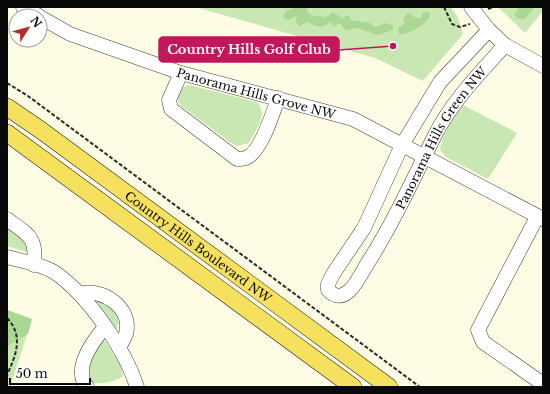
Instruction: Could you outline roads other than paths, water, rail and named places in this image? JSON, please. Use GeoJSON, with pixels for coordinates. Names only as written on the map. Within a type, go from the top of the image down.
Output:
{"type":"FeatureCollection","features":[{"type":"Feature","properties":{"kind":"main road","name":"Country Hills Boulevard NW"},"geometry":{"type":"LineString","coordinates":[[7,107],[42,130],[389,387]]}},
{"type":"Feature","properties":{"kind":"main road","name":"Country Hills Boulevard NW"},"geometry":{"type":"LineString","coordinates":[[7,133],[353,387]]}},
{"type":"Feature","properties":{"kind":"main road"},"geometry":{"type":"LineString","coordinates":[[308,354],[345,387]]}},
{"type":"Feature","properties":{"kind":"street"},"geometry":{"type":"LineString","coordinates":[[471,7],[489,30],[505,45],[543,66]]}},
{"type":"Feature","properties":{"kind":"street","name":"Panorama Hills Grove NW"},"geometry":{"type":"LineString","coordinates":[[48,21],[70,34],[181,73],[353,119],[426,156],[540,218]]}},
{"type":"Feature","properties":{"kind":"street","name":"Panorama Hills Green NW"},"geometry":{"type":"LineString","coordinates":[[489,30],[440,82],[402,145],[364,228],[333,274],[328,284],[328,290],[333,295],[339,296],[349,291],[383,237],[436,134],[458,98],[505,45]]}},
{"type":"Feature","properties":{"kind":"street"},"geometry":{"type":"LineString","coordinates":[[181,73],[169,100],[171,109],[237,159],[246,159],[254,153],[272,118],[278,98]]}},
{"type":"Feature","properties":{"kind":"street"},"geometry":{"type":"LineString","coordinates":[[540,218],[478,330],[483,342],[543,384]]}},
{"type":"Feature","properties":{"kind":"street"},"geometry":{"type":"LineString","coordinates":[[7,219],[26,233],[34,242],[36,249],[34,265]]}},
{"type":"Feature","properties":{"kind":"street"},"geometry":{"type":"LineString","coordinates":[[364,228],[383,237]]}},
{"type":"Feature","properties":{"kind":"street"},"geometry":{"type":"LineString","coordinates":[[7,257],[53,272],[80,294],[119,348],[134,386]]}},
{"type":"Feature","properties":{"kind":"street"},"geometry":{"type":"LineString","coordinates":[[80,294],[92,291],[105,295],[122,311],[126,326],[126,333],[119,348]]}},
{"type":"Feature","properties":{"kind":"street"},"geometry":{"type":"LineString","coordinates":[[87,387],[82,373],[85,358],[95,338],[105,327]]}},
{"type":"Feature","properties":{"kind":"place","name":"Country Hills Golf Club"},"geometry":{"type":"Point","coordinates":[393,46]}}]}
